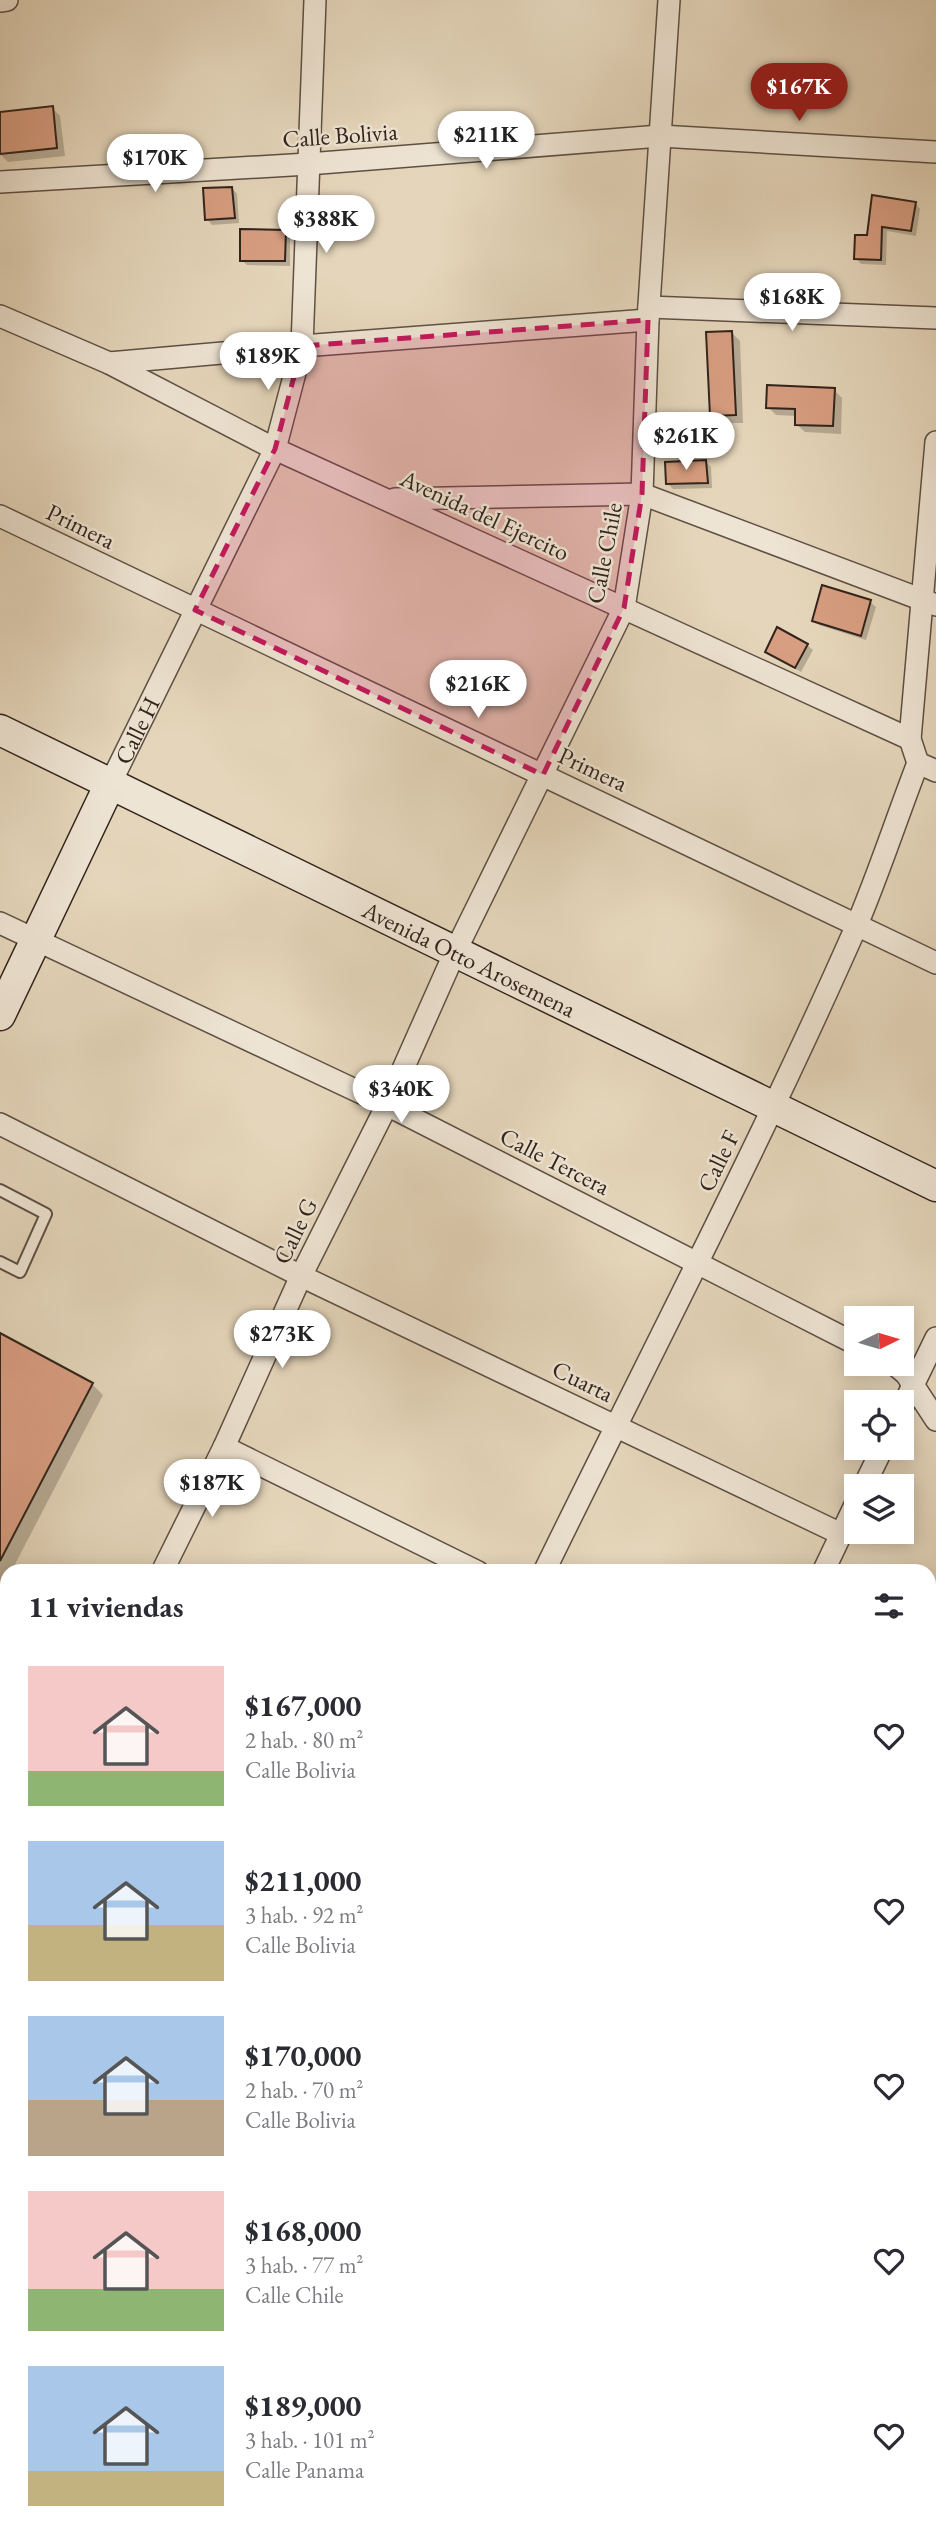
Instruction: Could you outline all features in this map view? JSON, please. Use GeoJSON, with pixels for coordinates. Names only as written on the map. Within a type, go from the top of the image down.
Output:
{"type":"FeatureCollection","features":[{"type":"Feature","properties":{"kind":"main road","name":"Avenida Otto Arosemena"},"geometry":{"type":"LineString","coordinates":[[0,730],[936,1186]]}},
{"type":"Feature","properties":{"kind":"main road","name":"Calle H"},"geometry":{"type":"LineString","coordinates":[[0,1015],[110,784]]}},
{"type":"Feature","properties":{"kind":"street"},"geometry":{"type":"LineString","coordinates":[[0,1],[7,0]]}},
{"type":"Feature","properties":{"kind":"street","name":"Calle H"},"geometry":{"type":"LineString","coordinates":[[110,784],[275,449],[302,346],[315,0]]}},
{"type":"Feature","properties":{"kind":"street","name":"Calle Chile"},"geometry":{"type":"LineString","coordinates":[[455,952],[624,608],[642,494],[648,313],[668,0]]}},
{"type":"Feature","properties":{"kind":"street","name":"Calle Bolivia"},"geometry":{"type":"LineString","coordinates":[[0,182],[308,164],[660,136],[936,152]]}},
{"type":"Feature","properties":{"kind":"street"},"geometry":{"type":"LineString","coordinates":[[109,363],[648,313],[936,318]]}},
{"type":"Feature","properties":{"kind":"street","name":"Avenida del Ejercito"},"geometry":{"type":"LineString","coordinates":[[0,316],[109,363],[275,449],[909,739]]}},
{"type":"Feature","properties":{"kind":"street"},"geometry":{"type":"LineString","coordinates":[[927,767],[909,739],[929,603],[936,442]]}},
{"type":"Feature","properties":{"kind":"street"},"geometry":{"type":"LineString","coordinates":[[386,499],[642,494],[929,603]]}},
{"type":"Feature","properties":{"kind":"street","name":"Primera"},"geometry":{"type":"LineString","coordinates":[[0,516],[936,963]]}},
{"type":"Feature","properties":{"kind":"street","name":"Calle F"},"geometry":{"type":"LineString","coordinates":[[548,1564],[773,1107],[927,767]]}},
{"type":"Feature","properties":{"kind":"street","name":"Calle Tercera"},"geometry":{"type":"LineString","coordinates":[[0,923],[387,1105],[844,1338]]}},
{"type":"Feature","properties":{"kind":"street","name":"Calle G"},"geometry":{"type":"LineString","coordinates":[[166,1564],[224,1447],[302,1276],[387,1105],[455,952]]}},
{"type":"Feature","properties":{"kind":"street","name":"Cuarta"},"geometry":{"type":"LineString","coordinates":[[0,1124],[302,1276],[841,1534]]}},
{"type":"Feature","properties":{"kind":"street"},"geometry":{"type":"LineString","coordinates":[[911,1390],[936,1338]]}},
{"type":"Feature","properties":{"kind":"street"},"geometry":{"type":"LineString","coordinates":[[907,1376],[936,1420]]}},
{"type":"Feature","properties":{"kind":"street"},"geometry":{"type":"LineString","coordinates":[[224,1447],[462,1564]]}},
{"type":"Feature","properties":{"kind":"street"},"geometry":{"type":"LineString","coordinates":[[827,1564],[844,1528]]}},
{"type":"Feature","properties":{"kind":"lane"},"geometry":{"type":"LineString","coordinates":[[0,1190],[47,1214],[20,1272],[0,1262]]}},
{"type":"Feature","properties":{"kind":"highlighted area"},"geometry":{"type":"Polygon","coordinates":[[[648,320],[642,494],[624,608],[543,775],[195,610],[275,449],[302,346],[648,320]]]}},
{"type":"Feature","properties":{"kind":"building"},"geometry":{"type":"Polygon","coordinates":[[[53,106],[57,148],[0,154],[0,112],[53,106]]]}},
{"type":"Feature","properties":{"kind":"building"},"geometry":{"type":"Polygon","coordinates":[[[232,187],[235,218],[205,220],[203,188],[232,187]]]}},
{"type":"Feature","properties":{"kind":"building"},"geometry":{"type":"Polygon","coordinates":[[[872,195],[916,202],[911,231],[882,227],[881,260],[854,259],[855,235],[867,235],[872,195]]]}},
{"type":"Feature","properties":{"kind":"building"},"geometry":{"type":"Polygon","coordinates":[[[240,229],[286,230],[285,261],[240,261],[240,229]]]}},
{"type":"Feature","properties":{"kind":"building"},"geometry":{"type":"Polygon","coordinates":[[[732,331],[736,415],[710,416],[706,332],[732,331]]]}},
{"type":"Feature","properties":{"kind":"building"},"geometry":{"type":"Polygon","coordinates":[[[767,385],[835,388],[833,426],[795,425],[795,409],[766,408],[767,385]]]}},
{"type":"Feature","properties":{"kind":"building"},"geometry":{"type":"Polygon","coordinates":[[[706,460],[708,483],[666,484],[665,462],[706,460]]]}},
{"type":"Feature","properties":{"kind":"building"},"geometry":{"type":"Polygon","coordinates":[[[822,585],[871,600],[861,636],[812,621],[822,585]]]}},
{"type":"Feature","properties":{"kind":"building"},"geometry":{"type":"Polygon","coordinates":[[[777,627],[808,644],[795,668],[765,652],[777,627]]]}},
{"type":"Feature","properties":{"kind":"building"},"geometry":{"type":"Polygon","coordinates":[[[0,1333],[93,1383],[0,1561],[0,1333]]]}}]}
